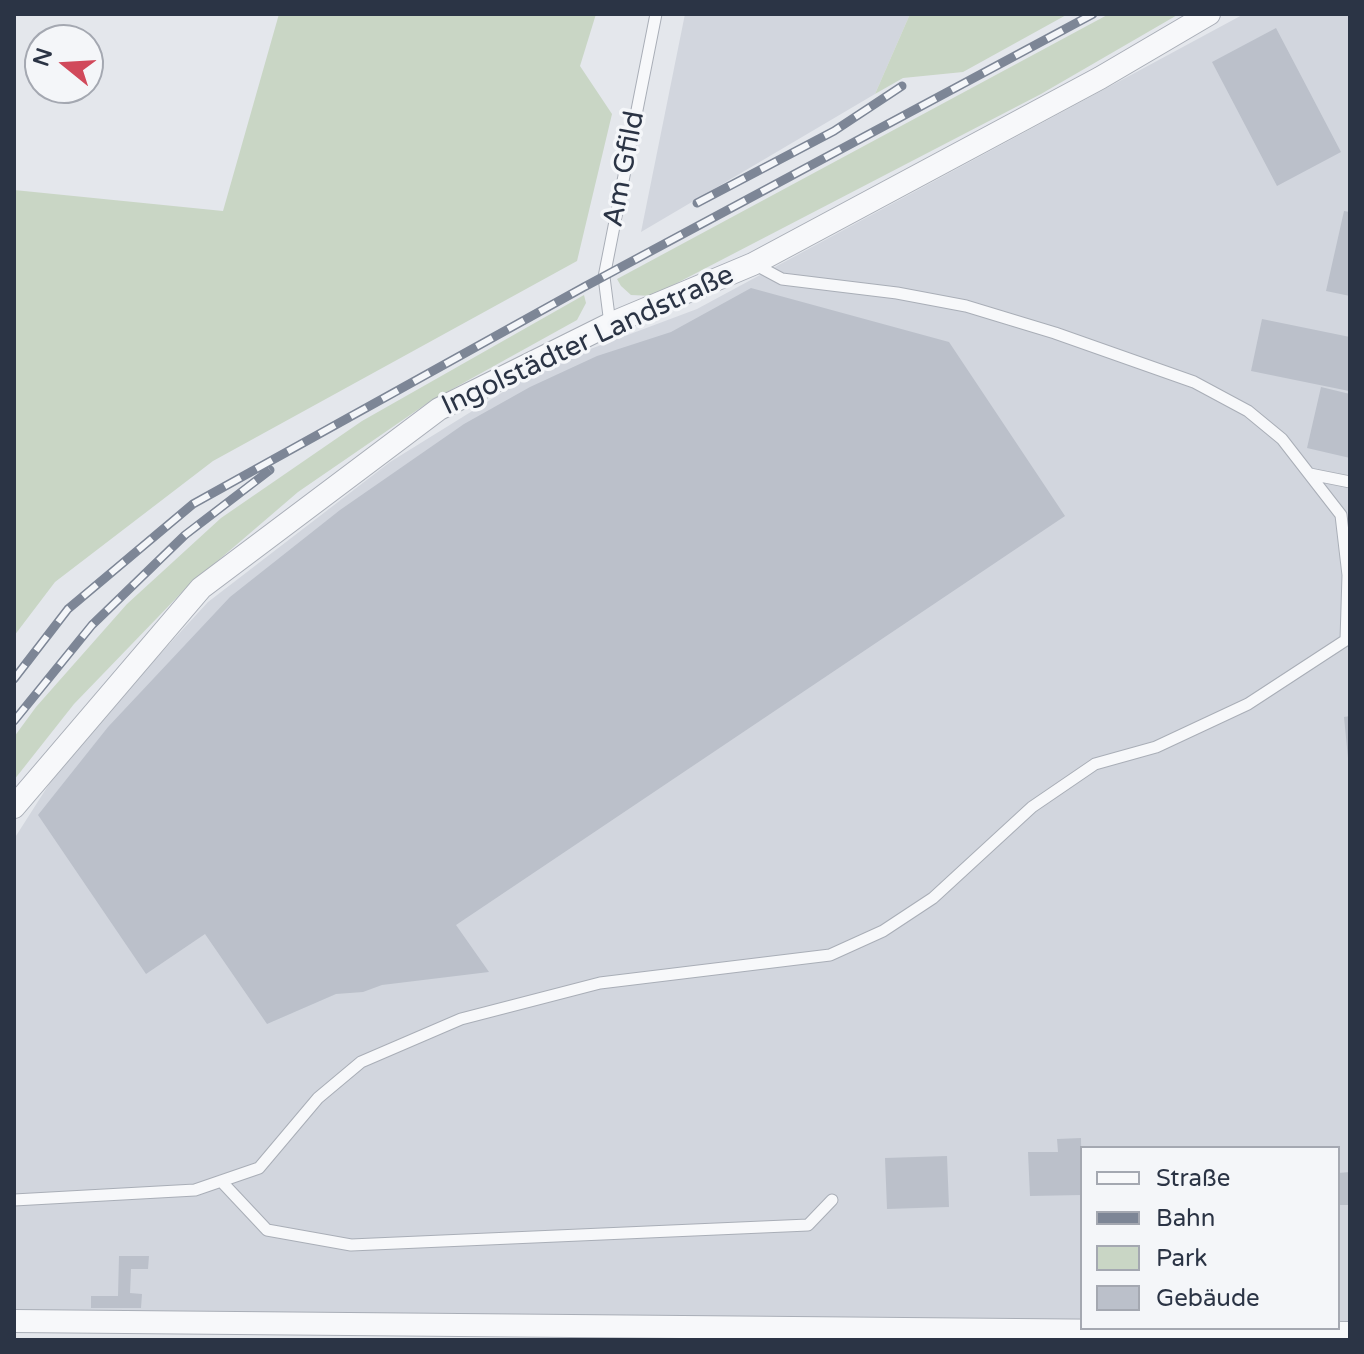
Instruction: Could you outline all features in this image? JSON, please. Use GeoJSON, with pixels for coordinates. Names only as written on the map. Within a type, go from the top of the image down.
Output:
{"type":"FeatureCollection","features":[{"type":"Feature","properties":{"kind":"street","name":"Ingolstädter Landstraße"},"geometry":{"type":"LineString","coordinates":[[14,807],[201,588],[439,409],[610,324],[753,264],[1100,78],[1209,14]]}},
{"type":"Feature","properties":{"kind":"street"},"geometry":{"type":"LineString","coordinates":[[14,1321],[1350,1333]]}},
{"type":"Feature","properties":{"kind":"lane","name":"Am Gfild"},"geometry":{"type":"LineString","coordinates":[[610,324],[604,277],[656,14]]}},
{"type":"Feature","properties":{"kind":"lane"},"geometry":{"type":"LineString","coordinates":[[14,1200],[195,1190],[259,1168],[318,1098],[361,1062],[461,1019],[600,983],[830,955],[883,931],[933,898],[1032,807],[1095,764],[1156,747],[1248,704],[1346,640],[1348,575],[1341,515],[1282,439],[1248,411],[1194,382],[1055,333],[966,306],[897,293],[782,279],[753,264]]}},
{"type":"Feature","properties":{"kind":"lane"},"geometry":{"type":"LineString","coordinates":[[1309,474],[1350,482]]}},
{"type":"Feature","properties":{"kind":"lane"},"geometry":{"type":"LineString","coordinates":[[221,1181],[267,1230],[351,1245],[808,1225],[832,1200]]}},
{"type":"Feature","properties":{"kind":"shaded area"},"geometry":{"type":"Polygon","coordinates":[[[685,14],[910,14],[875,94],[641,232],[685,14]]]}},
{"type":"Feature","properties":{"kind":"shaded area"},"geometry":{"type":"Polygon","coordinates":[[[1244,14],[1350,14],[1350,1326],[1340,1326],[1340,1146],[1080,1146],[1080,1324],[14,1315],[14,839],[69,753],[208,602],[390,462],[545,366],[697,309],[1244,14]]]}},
{"type":"Feature","properties":{"kind":"green space"},"geometry":{"type":"Polygon","coordinates":[[[279,14],[596,14],[580,66],[612,114],[577,261],[213,461],[55,582],[14,636],[14,190],[223,211],[279,14]]]}},
{"type":"Feature","properties":{"kind":"green space"},"geometry":{"type":"Polygon","coordinates":[[[910,14],[1068,14],[963,72],[903,78],[875,94],[910,14]]]}},
{"type":"Feature","properties":{"kind":"green space"},"geometry":{"type":"Polygon","coordinates":[[[1109,14],[1179,14],[1041,94],[652,296],[631,295],[617,279],[1109,14]]]}},
{"type":"Feature","properties":{"kind":"green space"},"geometry":{"type":"Polygon","coordinates":[[[584,295],[586,303],[577,320],[429,402],[298,492],[186,588],[74,704],[14,780],[14,737],[36,707],[127,604],[221,518],[362,421],[584,295]]]}},
{"type":"Feature","properties":{"kind":"building"},"geometry":{"type":"Polygon","coordinates":[[[1276,28],[1341,152],[1277,186],[1212,62],[1276,28]]]}},
{"type":"Feature","properties":{"kind":"building"},"geometry":{"type":"Polygon","coordinates":[[[1344,211],[1350,212],[1350,296],[1326,291],[1344,211]]]}},
{"type":"Feature","properties":{"kind":"building"},"geometry":{"type":"Polygon","coordinates":[[[751,288],[949,342],[1065,516],[456,925],[489,972],[336,994],[267,1024],[205,934],[146,974],[38,815],[108,727],[230,597],[340,510],[464,424],[530,387],[597,356],[671,332],[751,288]]]}},
{"type":"Feature","properties":{"kind":"building"},"geometry":{"type":"Polygon","coordinates":[[[1262,319],[1350,337],[1349,391],[1251,371],[1262,319]]]}},
{"type":"Feature","properties":{"kind":"building"},"geometry":{"type":"Polygon","coordinates":[[[1321,387],[1350,394],[1350,458],[1307,448],[1321,387]]]}},
{"type":"Feature","properties":{"kind":"building"},"geometry":{"type":"Polygon","coordinates":[[[1350,716],[1350,758],[1348,758],[1344,717],[1350,716]]]}},
{"type":"Feature","properties":{"kind":"building"},"geometry":{"type":"Polygon","coordinates":[[[1081,1138],[1080,1195],[1030,1196],[1028,1152],[1058,1152],[1057,1139],[1081,1138]]]}},
{"type":"Feature","properties":{"kind":"building"},"geometry":{"type":"Polygon","coordinates":[[[947,1156],[949,1207],[887,1209],[885,1158],[947,1156]]]}},
{"type":"Feature","properties":{"kind":"building"},"geometry":{"type":"Polygon","coordinates":[[[1350,1172],[1350,1205],[1340,1205],[1340,1173],[1350,1172]]]}},
{"type":"Feature","properties":{"kind":"building"},"geometry":{"type":"Polygon","coordinates":[[[119,1256],[149,1256],[148,1269],[131,1269],[130,1293],[142,1294],[141,1308],[91,1308],[91,1296],[118,1296],[119,1256]]]}},
{"type":"Feature","properties":{"kind":"railway"},"geometry":{"type":"LineString","coordinates":[[14,679],[68,609],[193,504],[584,287],[1093,14]]}},
{"type":"Feature","properties":{"kind":"railway"},"geometry":{"type":"LineString","coordinates":[[697,203],[834,131],[902,86]]}},
{"type":"Feature","properties":{"kind":"railway"},"geometry":{"type":"LineString","coordinates":[[14,721],[92,625],[185,535],[270,470]]}}]}
